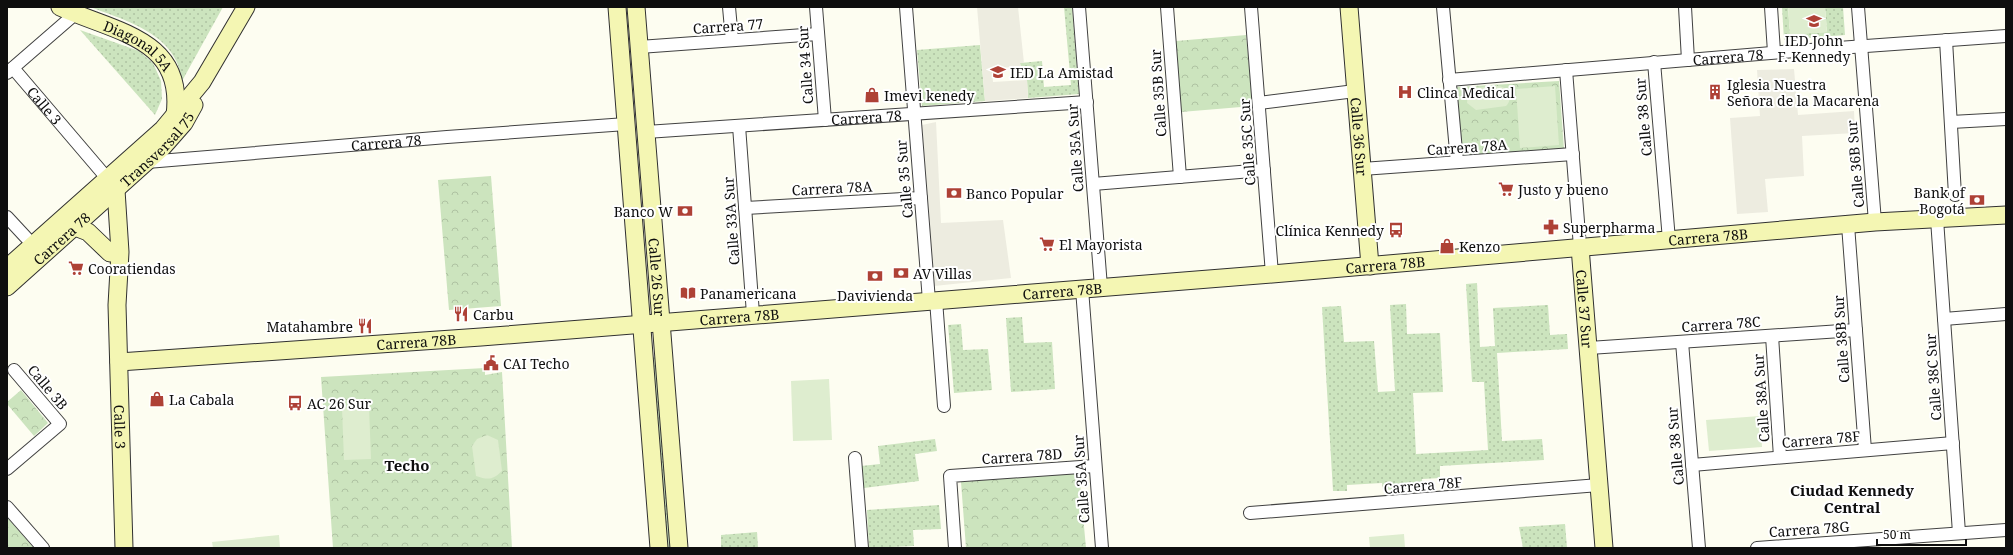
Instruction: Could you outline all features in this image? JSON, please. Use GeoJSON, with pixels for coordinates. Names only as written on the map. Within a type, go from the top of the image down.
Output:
{"type":"FeatureCollection","features":[{"type":"Feature","properties":{"kind":"street","name":"Transversal 75"},"geometry":{"type":"LineString","coordinates":[[111,189],[202,82],[246,7]]}},
{"type":"Feature","properties":{"kind":"street","name":"Calle 26 Sur"},"geometry":{"type":"LineString","coordinates":[[617,7],[659,548]]}},
{"type":"Feature","properties":{"kind":"street","name":"Calle 26 Sur"},"geometry":{"type":"LineString","coordinates":[[636,7],[679,548]]}},
{"type":"Feature","properties":{"kind":"street"},"geometry":{"type":"LineString","coordinates":[[729,7],[732,40]]}},
{"type":"Feature","properties":{"kind":"street","name":"Calle 34 Sur"},"geometry":{"type":"LineString","coordinates":[[816,7],[824,120]]}},
{"type":"Feature","properties":{"kind":"street","name":"Calle 35 Sur"},"geometry":{"type":"LineString","coordinates":[[906,7],[921,198],[944,406]]}},
{"type":"Feature","properties":{"kind":"street","name":"Calle 35A Sur"},"geometry":{"type":"LineString","coordinates":[[1079,7],[1101,287]]}},
{"type":"Feature","properties":{"kind":"street","name":"Calle 35B Sur"},"geometry":{"type":"LineString","coordinates":[[1167,7],[1180,177]]}},
{"type":"Feature","properties":{"kind":"street","name":"Calle 35C Sur"},"geometry":{"type":"LineString","coordinates":[[1251,7],[1272,274]]}},
{"type":"Feature","properties":{"kind":"street","name":"Calle 36 Sur"},"geometry":{"type":"LineString","coordinates":[[1349,7],[1370,266]]}},
{"type":"Feature","properties":{"kind":"street"},"geometry":{"type":"LineString","coordinates":[[1443,7],[1457,162]]}},
{"type":"Feature","properties":{"kind":"street"},"geometry":{"type":"LineString","coordinates":[[1685,7],[1688,60]]}},
{"type":"Feature","properties":{"kind":"street"},"geometry":{"type":"LineString","coordinates":[[1771,7],[1774,52]]}},
{"type":"Feature","properties":{"kind":"street","name":"Calle 36B Sur"},"geometry":{"type":"LineString","coordinates":[[1858,7],[1875,222]]}},
{"type":"Feature","properties":{"kind":"street"},"geometry":{"type":"LineString","coordinates":[[10,71],[68,10]]}},
{"type":"Feature","properties":{"kind":"street","name":"Diagonal 5A"},"geometry":{"type":"LineString","coordinates":[[68,10],[142,40],[162,56],[169,68],[176,90],[175,115]]}},
{"type":"Feature","properties":{"kind":"street","name":"Carrera 77"},"geometry":{"type":"LineString","coordinates":[[639,47],[818,34]]}},
{"type":"Feature","properties":{"kind":"street","name":"Carrera 78"},"geometry":{"type":"LineString","coordinates":[[1449,80],[1774,52],[2006,36]]}},
{"type":"Feature","properties":{"kind":"street"},"geometry":{"type":"LineString","coordinates":[[1946,40],[1955,195]]}},
{"type":"Feature","properties":{"kind":"street","name":"Calle 38 Sur"},"geometry":{"type":"LineString","coordinates":[[1654,62],[1669,240]]}},
{"type":"Feature","properties":{"kind":"street","name":"Calle 37 Sur"},"geometry":{"type":"LineString","coordinates":[[1566,70],[1604,548]]}},
{"type":"Feature","properties":{"kind":"street","name":"Calle 3"},"geometry":{"type":"LineString","coordinates":[[10,71],[111,189],[120,252],[117,305],[124,548]]}},
{"type":"Feature","properties":{"kind":"street","name":"Transversal 75"},"geometry":{"type":"LineString","coordinates":[[111,189],[147,162],[172,138],[184,123],[192,108],[202,82]]}},
{"type":"Feature","properties":{"kind":"street"},"geometry":{"type":"LineString","coordinates":[[1259,103],[1355,91]]}},
{"type":"Feature","properties":{"kind":"street","name":"Carrera 78"},"geometry":{"type":"LineString","coordinates":[[646,132],[1087,102]]}},
{"type":"Feature","properties":{"kind":"street"},"geometry":{"type":"LineString","coordinates":[[1951,122],[2006,119]]}},
{"type":"Feature","properties":{"kind":"street","name":"Carrera 78"},"geometry":{"type":"LineString","coordinates":[[147,162],[626,124]]}},
{"type":"Feature","properties":{"kind":"street","name":"Calle 33A Sur"},"geometry":{"type":"LineString","coordinates":[[739,126],[753,314]]}},
{"type":"Feature","properties":{"kind":"street","name":"Carrera 78A"},"geometry":{"type":"LineString","coordinates":[[1362,169],[1573,154]]}},
{"type":"Feature","properties":{"kind":"street"},"geometry":{"type":"LineString","coordinates":[[1093,184],[1264,170]]}},
{"type":"Feature","properties":{"kind":"street","name":"Carrera 78"},"geometry":{"type":"LineString","coordinates":[[7,287],[75,227],[111,189]]}},
{"type":"Feature","properties":{"kind":"street","name":"Carrera 78"},"geometry":{"type":"LineString","coordinates":[[7,268],[33,245],[111,189]]}},
{"type":"Feature","properties":{"kind":"street","name":"Calle 3"},"geometry":{"type":"LineString","coordinates":[[111,189],[110,253],[117,305]]}},
{"type":"Feature","properties":{"kind":"street","name":"Carrera 78A"},"geometry":{"type":"LineString","coordinates":[[745,208],[921,198]]}},
{"type":"Feature","properties":{"kind":"street","name":"Carrera 78B"},"geometry":{"type":"LineString","coordinates":[[118,362],[473,337],[1272,274],[1875,222],[2006,215]]}},
{"type":"Feature","properties":{"kind":"street"},"geometry":{"type":"LineString","coordinates":[[7,217],[33,245]]}},
{"type":"Feature","properties":{"kind":"street","name":"Calle 38C Sur"},"geometry":{"type":"LineString","coordinates":[[1937,219],[1959,533]]}},
{"type":"Feature","properties":{"kind":"street","name":"Calle 38B Sur"},"geometry":{"type":"LineString","coordinates":[[1848,225],[1865,450]]}},
{"type":"Feature","properties":{"kind":"street"},"geometry":{"type":"LineString","coordinates":[[75,227],[88,232],[110,253]]}},
{"type":"Feature","properties":{"kind":"street","name":"Calle 35A Sur"},"geometry":{"type":"LineString","coordinates":[[1082,289],[1102,548]]}},
{"type":"Feature","properties":{"kind":"street"},"geometry":{"type":"LineString","coordinates":[[1944,319],[2006,314]]}},
{"type":"Feature","properties":{"kind":"street","name":"Carrera 78C"},"geometry":{"type":"LineString","coordinates":[[1588,348],[1856,330]]}},
{"type":"Feature","properties":{"kind":"street","name":"Calle 38A Sur"},"geometry":{"type":"LineString","coordinates":[[1772,336],[1780,458]]}},
{"type":"Feature","properties":{"kind":"street","name":"Calle 38 Sur"},"geometry":{"type":"LineString","coordinates":[[1682,342],[1699,548]]}},
{"type":"Feature","properties":{"kind":"street","name":"Calle 3B"},"geometry":{"type":"LineString","coordinates":[[7,469],[60,424],[14,370]]}},
{"type":"Feature","properties":{"kind":"street","name":"Carrera 78F"},"geometry":{"type":"LineString","coordinates":[[1692,465],[1953,443]]}},
{"type":"Feature","properties":{"kind":"street"},"geometry":{"type":"LineString","coordinates":[[855,458],[862,548]]}},
{"type":"Feature","properties":{"kind":"street","name":"Carrera 78D"},"geometry":{"type":"LineString","coordinates":[[955,548],[950,476],[1095,466]]}},
{"type":"Feature","properties":{"kind":"street","name":"Carrera 78F"},"geometry":{"type":"LineString","coordinates":[[1250,513],[1599,486]]}},
{"type":"Feature","properties":{"kind":"street"},"geometry":{"type":"LineString","coordinates":[[7,507],[43,548]]}},
{"type":"Feature","properties":{"kind":"street","name":"Carrera 78G"},"geometry":{"type":"LineString","coordinates":[[1757,548],[2006,530]]}},
{"type":"Feature","properties":{"kind":"green space"},"geometry":{"type":"Polygon","coordinates":[[[90,7],[223,7],[182,81],[178,65],[171,52],[160,41],[134,24],[90,7]]]}},
{"type":"Feature","properties":{"kind":"green space"},"geometry":{"type":"Polygon","coordinates":[[[1064,7],[1072,7],[1079,94],[1028,98],[1027,80],[1022,80],[1020,63],[1042,61],[1044,87],[1071,85],[1064,7]]]}},
{"type":"Feature","properties":{"kind":"green space"},"geometry":{"type":"Polygon","coordinates":[[[1782,7],[1788,7],[1790,34],[1827,32],[1825,7],[1843,7],[1845,35],[1784,40],[1782,7]]]}},
{"type":"Feature","properties":{"kind":"green space"},"geometry":{"type":"Polygon","coordinates":[[[1788,7],[1825,7],[1827,32],[1790,35],[1788,7]]]}},
{"type":"Feature","properties":{"kind":"green space"},"geometry":{"type":"Polygon","coordinates":[[[80,30],[139,51],[153,63],[161,81],[162,99],[155,115],[80,30]]]}},
{"type":"Feature","properties":{"kind":"green space"},"geometry":{"type":"Polygon","coordinates":[[[1246,35],[1253,106],[1181,112],[1176,41],[1246,35]]]}},
{"type":"Feature","properties":{"kind":"green space"},"geometry":{"type":"Polygon","coordinates":[[[980,45],[985,101],[922,106],[917,50],[980,45]]]}},
{"type":"Feature","properties":{"kind":"green space"},"geometry":{"type":"Polygon","coordinates":[[[1559,81],[1564,150],[1460,156],[1456,87],[1559,81]]]}},
{"type":"Feature","properties":{"kind":"green space"},"geometry":{"type":"Polygon","coordinates":[[[1499,86],[1508,91],[1510,97],[1506,106],[1476,110],[1467,103],[1468,93],[1473,88],[1499,86]]]}},
{"type":"Feature","properties":{"kind":"green space"},"geometry":{"type":"Polygon","coordinates":[[[1555,86],[1559,145],[1520,148],[1516,89],[1555,86]]]}},
{"type":"Feature","properties":{"kind":"green space"},"geometry":{"type":"Polygon","coordinates":[[[491,176],[501,306],[449,310],[438,180],[491,176]]]}},
{"type":"Feature","properties":{"kind":"green space"},"geometry":{"type":"Polygon","coordinates":[[[1477,283],[1480,347],[1495,346],[1493,308],[1548,305],[1550,335],[1567,334],[1568,349],[1497,353],[1502,441],[1542,439],[1544,460],[1440,466],[1440,478],[1422,479],[1422,488],[1383,490],[1382,483],[1347,485],[1347,491],[1333,491],[1322,307],[1341,306],[1344,342],[1374,341],[1378,392],[1395,391],[1390,305],[1406,304],[1407,334],[1440,333],[1443,392],[1413,393],[1416,454],[1488,450],[1484,382],[1472,382],[1466,284],[1477,283]]]}},
{"type":"Feature","properties":{"kind":"green space"},"geometry":{"type":"Polygon","coordinates":[[[1022,317],[1024,343],[1052,342],[1055,389],[1011,392],[1006,318],[1022,317]]]}},
{"type":"Feature","properties":{"kind":"green space"},"geometry":{"type":"Polygon","coordinates":[[[961,324],[963,350],[988,349],[992,390],[954,393],[948,325],[961,324]]]}},
{"type":"Feature","properties":{"kind":"green space"},"geometry":{"type":"Polygon","coordinates":[[[658,357],[673,548],[665,548],[650,358],[658,357]]]}},
{"type":"Feature","properties":{"kind":"green space"},"geometry":{"type":"Polygon","coordinates":[[[485,368],[485,375],[502,372],[512,548],[333,548],[321,377],[485,368]]]}},
{"type":"Feature","properties":{"kind":"green space"},"geometry":{"type":"Polygon","coordinates":[[[829,379],[832,440],[793,441],[791,381],[829,379]]]}},
{"type":"Feature","properties":{"kind":"green space"},"geometry":{"type":"Polygon","coordinates":[[[21,390],[48,423],[34,436],[7,404],[7,402],[21,390]]]}},
{"type":"Feature","properties":{"kind":"green space"},"geometry":{"type":"Polygon","coordinates":[[[369,407],[371,459],[344,460],[342,408],[369,407]]]}},
{"type":"Feature","properties":{"kind":"green space"},"geometry":{"type":"Polygon","coordinates":[[[1760,416],[1762,447],[1709,451],[1706,420],[1760,416]]]}},
{"type":"Feature","properties":{"kind":"green space"},"geometry":{"type":"Polygon","coordinates":[[[487,435],[498,440],[502,471],[493,478],[487,479],[476,476],[472,446],[477,439],[487,435]]]}},
{"type":"Feature","properties":{"kind":"green space"},"geometry":{"type":"Polygon","coordinates":[[[935,439],[937,451],[915,454],[919,481],[864,488],[861,466],[880,464],[878,446],[935,439]]]}},
{"type":"Feature","properties":{"kind":"green space"},"geometry":{"type":"Polygon","coordinates":[[[1079,472],[1086,548],[966,548],[961,482],[1079,472]]]}},
{"type":"Feature","properties":{"kind":"green space"},"geometry":{"type":"Polygon","coordinates":[[[939,505],[941,529],[913,530],[914,546],[869,548],[867,510],[939,505]]]}},
{"type":"Feature","properties":{"kind":"green space"},"geometry":{"type":"Polygon","coordinates":[[[7,517],[34,548],[7,548],[7,517]]]}},
{"type":"Feature","properties":{"kind":"green space"},"geometry":{"type":"Polygon","coordinates":[[[1565,524],[1567,548],[1523,548],[1519,527],[1565,524]]]}},
{"type":"Feature","properties":{"kind":"green space"},"geometry":{"type":"Polygon","coordinates":[[[757,532],[758,548],[721,548],[721,535],[757,532]]]}},
{"type":"Feature","properties":{"kind":"green space"},"geometry":{"type":"Polygon","coordinates":[[[1404,534],[1405,548],[1370,548],[1369,537],[1404,534]]]}},
{"type":"Feature","properties":{"kind":"green space"},"geometry":{"type":"Polygon","coordinates":[[[279,535],[280,548],[213,548],[212,542],[279,535]]]}},
{"type":"Feature","properties":{"kind":"shaded area"},"geometry":{"type":"Polygon","coordinates":[[[977,7],[1018,7],[1024,63],[1020,63],[1021,66],[992,69],[993,82],[1027,80],[1028,98],[985,101],[977,7]]]}},
{"type":"Feature","properties":{"kind":"shaded area"},"geometry":{"type":"Polygon","coordinates":[[[1794,69],[1798,115],[1854,111],[1855,133],[1802,136],[1804,176],[1765,179],[1768,212],[1737,214],[1730,118],[1760,116],[1757,70],[1794,69]]]}},
{"type":"Feature","properties":{"kind":"shaded area"},"geometry":{"type":"Polygon","coordinates":[[[936,122],[941,223],[1003,220],[1011,278],[934,286],[922,125],[936,122]]]}},
{"type":"Feature","properties":{"kind":"place","name":"IED John F. Kennedy"},"geometry":{"type":"Point","coordinates":[1814,21]}},
{"type":"Feature","properties":{"kind":"place","name":"IED La Amistad"},"geometry":{"type":"Point","coordinates":[998,72]}},
{"type":"Feature","properties":{"kind":"place","name":"Clinca Medical"},"geometry":{"type":"Point","coordinates":[1405,92]}},
{"type":"Feature","properties":{"kind":"place","name":"Iglesia Nuestra Señora de la Macarena"},"geometry":{"type":"Point","coordinates":[1715,92]}},
{"type":"Feature","properties":{"kind":"place","name":"Imevi kenedy"},"geometry":{"type":"Point","coordinates":[872,95]}},
{"type":"Feature","properties":{"kind":"place","name":"Justo y bueno"},"geometry":{"type":"Point","coordinates":[1506,189]}},
{"type":"Feature","properties":{"kind":"place","name":"Banco Popular"},"geometry":{"type":"Point","coordinates":[954,193]}},
{"type":"Feature","properties":{"kind":"place","name":"Bank of Bogotá"},"geometry":{"type":"Point","coordinates":[1977,200]}},
{"type":"Feature","properties":{"kind":"place","name":"Banco W"},"geometry":{"type":"Point","coordinates":[685,211]}},
{"type":"Feature","properties":{"kind":"place","name":"Superpharma"},"geometry":{"type":"Point","coordinates":[1551,227]}},
{"type":"Feature","properties":{"kind":"place","name":"Clínica Kennedy"},"geometry":{"type":"Point","coordinates":[1396,230]}},
{"type":"Feature","properties":{"kind":"place","name":"El Mayorista"},"geometry":{"type":"Point","coordinates":[1047,244]}},
{"type":"Feature","properties":{"kind":"place","name":"Kenzo"},"geometry":{"type":"Point","coordinates":[1447,246]}},
{"type":"Feature","properties":{"kind":"place","name":"Cooratiendas"},"geometry":{"type":"Point","coordinates":[76,268]}},
{"type":"Feature","properties":{"kind":"place","name":"AV Villas"},"geometry":{"type":"Point","coordinates":[901,273]}},
{"type":"Feature","properties":{"kind":"place","name":"Davivienda"},"geometry":{"type":"Point","coordinates":[875,276]}},
{"type":"Feature","properties":{"kind":"place","name":"Panamericana"},"geometry":{"type":"Point","coordinates":[688,293]}},
{"type":"Feature","properties":{"kind":"place","name":"Carbu"},"geometry":{"type":"Point","coordinates":[461,314]}},
{"type":"Feature","properties":{"kind":"place","name":"Matahambre"},"geometry":{"type":"Point","coordinates":[365,326]}},
{"type":"Feature","properties":{"kind":"place","name":"CAI Techo"},"geometry":{"type":"Point","coordinates":[491,363]}},
{"type":"Feature","properties":{"kind":"place","name":"La Cabala"},"geometry":{"type":"Point","coordinates":[157,399]}},
{"type":"Feature","properties":{"kind":"place","name":"AC 26 Sur"},"geometry":{"type":"Point","coordinates":[295,403]}},
{"type":"Feature","properties":{"kind":"district","name":"Techo"},"geometry":{"type":"Point","coordinates":[407,465]}},
{"type":"Feature","properties":{"kind":"district","name":"Ciudad Kennedy Central"},"geometry":{"type":"Point","coordinates":[1852,498]}}]}
